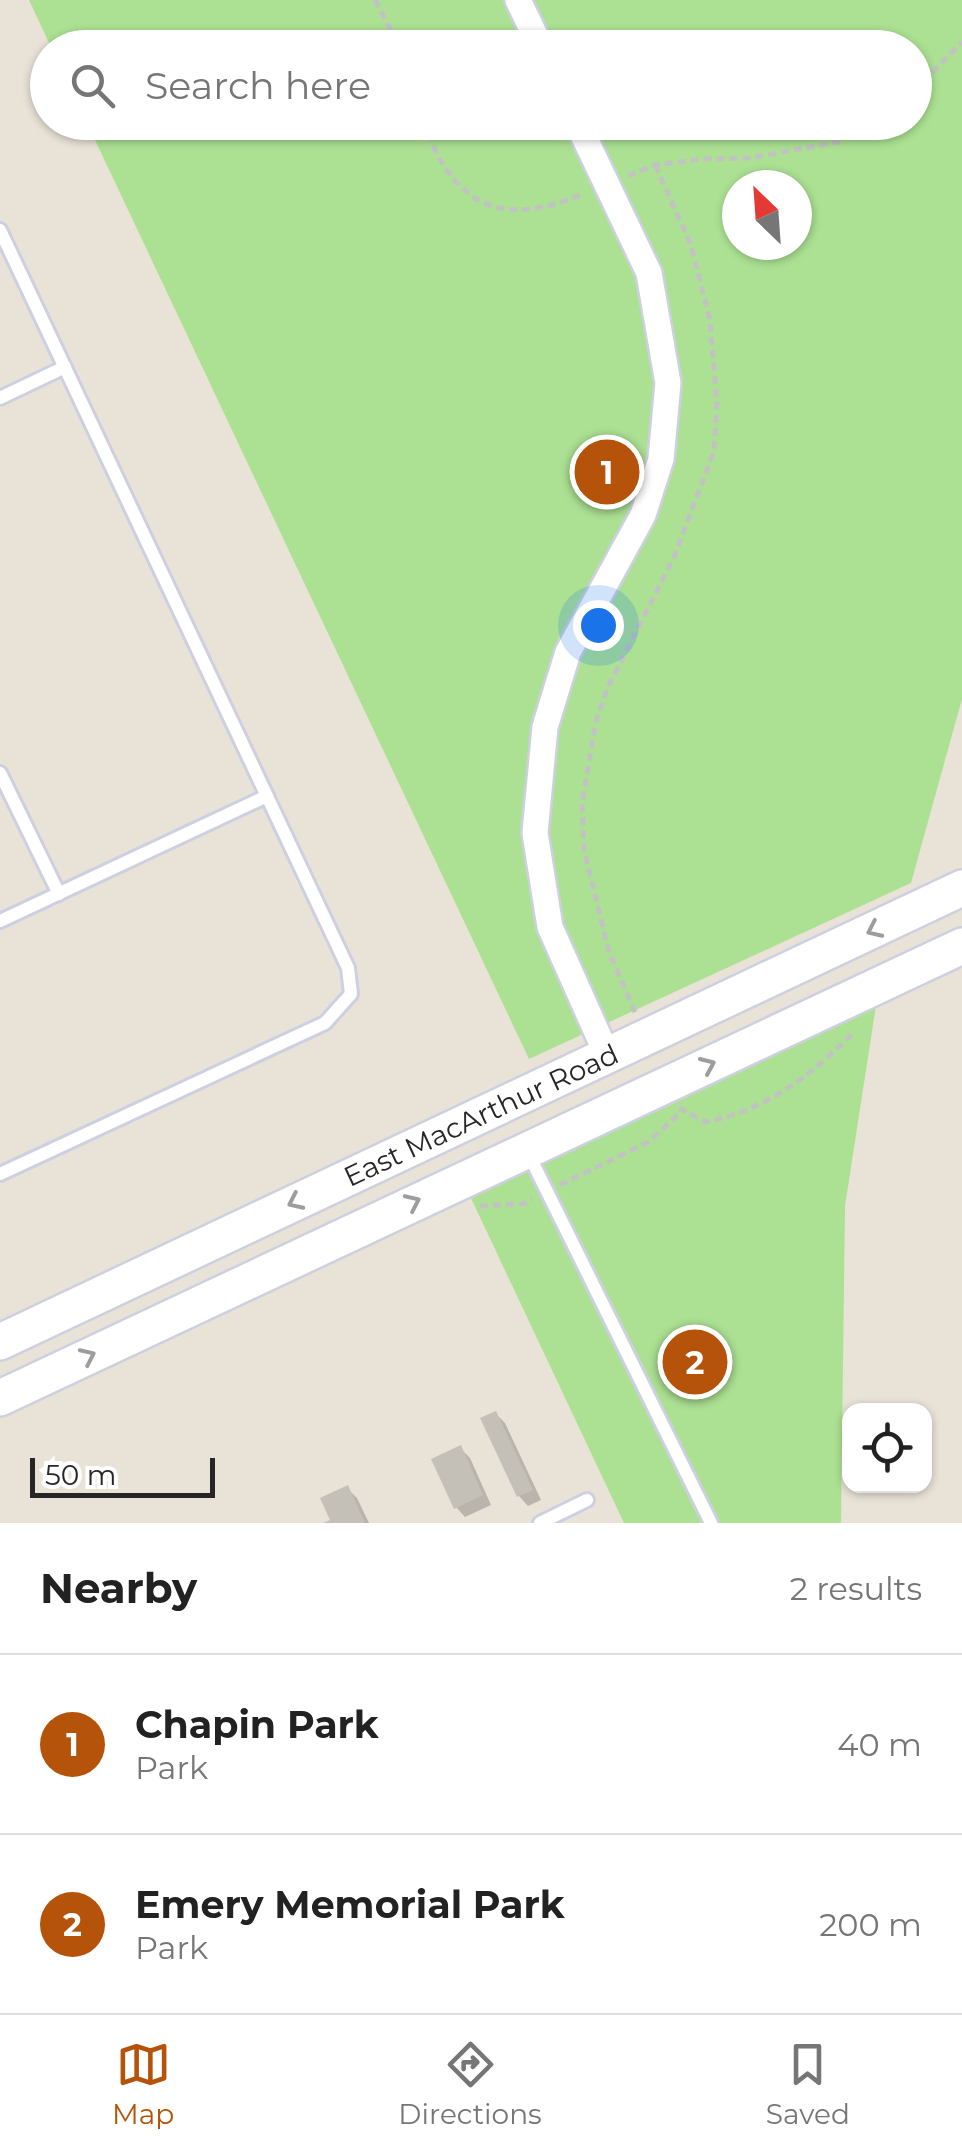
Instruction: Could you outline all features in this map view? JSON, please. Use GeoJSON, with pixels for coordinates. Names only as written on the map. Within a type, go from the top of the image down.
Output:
{"type":"FeatureCollection","features":[{"type":"Feature","properties":{"kind":"street"},"geometry":{"type":"LineString","coordinates":[[518,0],[532,30]]}},
{"type":"Feature","properties":{"kind":"street"},"geometry":{"type":"LineString","coordinates":[[585,140],[648,273],[668,383],[661,460],[643,515],[568,652],[562,670],[545,728],[535,832],[550,927],[607,1055]]}},
{"type":"Feature","properties":{"kind":"street","name":"East MacArthur Road"},"geometry":{"type":"LineString","coordinates":[[0,1342],[962,888]]}},
{"type":"Feature","properties":{"kind":"street","name":"East MacArthur Road"},"geometry":{"type":"LineString","coordinates":[[0,1398],[962,946]]}},
{"type":"Feature","properties":{"kind":"lane"},"geometry":{"type":"LineString","coordinates":[[0,230],[348,968],[350,994],[325,1022],[0,1174]]}},
{"type":"Feature","properties":{"kind":"lane"},"geometry":{"type":"LineString","coordinates":[[0,398],[65,367]]}},
{"type":"Feature","properties":{"kind":"lane"},"geometry":{"type":"LineString","coordinates":[[0,773],[59,894]]}},
{"type":"Feature","properties":{"kind":"lane"},"geometry":{"type":"LineString","coordinates":[[0,922],[267,796]]}},
{"type":"Feature","properties":{"kind":"lane"},"geometry":{"type":"LineString","coordinates":[[526,1148],[711,1523]]}},
{"type":"Feature","properties":{"kind":"lane"},"geometry":{"type":"LineString","coordinates":[[540,1523],[587,1500]]}},
{"type":"Feature","properties":{"kind":"path"},"geometry":{"type":"LineString","coordinates":[[376,0],[391,30]]}},
{"type":"Feature","properties":{"kind":"path"},"geometry":{"type":"LineString","coordinates":[[932,73],[962,42]]}},
{"type":"Feature","properties":{"kind":"path"},"geometry":{"type":"LineString","coordinates":[[432,140],[452,177],[471,196],[487,204],[519,212],[537,211],[592,190]]}},
{"type":"Feature","properties":{"kind":"path"},"geometry":{"type":"LineString","coordinates":[[623,178],[655,165],[750,158],[841,140]]}},
{"type":"Feature","properties":{"kind":"path"},"geometry":{"type":"LineString","coordinates":[[646,1037],[608,952],[584,850],[582,803],[596,720],[608,686],[674,557],[714,451],[717,404],[710,321],[691,245],[655,165]]}},
{"type":"Feature","properties":{"kind":"path"},"geometry":{"type":"LineString","coordinates":[[667,1083],[682,1112],[706,1122],[726,1118],[781,1093],[818,1070],[859,1027]]}},
{"type":"Feature","properties":{"kind":"green space"},"geometry":{"type":"Polygon","coordinates":[[[29,0],[962,0],[962,699],[911,883],[529,1059],[95,140],[932,140],[932,30],[43,30],[29,0]]]}},
{"type":"Feature","properties":{"kind":"green space"},"geometry":{"type":"Polygon","coordinates":[[[877,999],[845,1206],[841,1523],[624,1523],[469,1194],[877,999]]]}},
{"type":"Feature","properties":{"kind":"building"},"geometry":{"type":"Polygon","coordinates":[[[496,1411],[533,1490],[517,1497],[480,1418],[496,1411]]]}},
{"type":"Feature","properties":{"kind":"building"},"geometry":{"type":"Polygon","coordinates":[[[461,1445],[483,1495],[454,1509],[431,1459],[461,1445]]]}},
{"type":"Feature","properties":{"kind":"building"},"geometry":{"type":"Polygon","coordinates":[[[348,1485],[365,1523],[323,1523],[330,1520],[320,1498],[348,1485]]]}},
{"type":"Feature","properties":{"kind":"place","name":"Chapin Park"},"geometry":{"type":"Point","coordinates":[607,472]}},
{"type":"Feature","properties":{"kind":"place","name":"Emery Memorial Park"},"geometry":{"type":"Point","coordinates":[695,1362]}}]}
